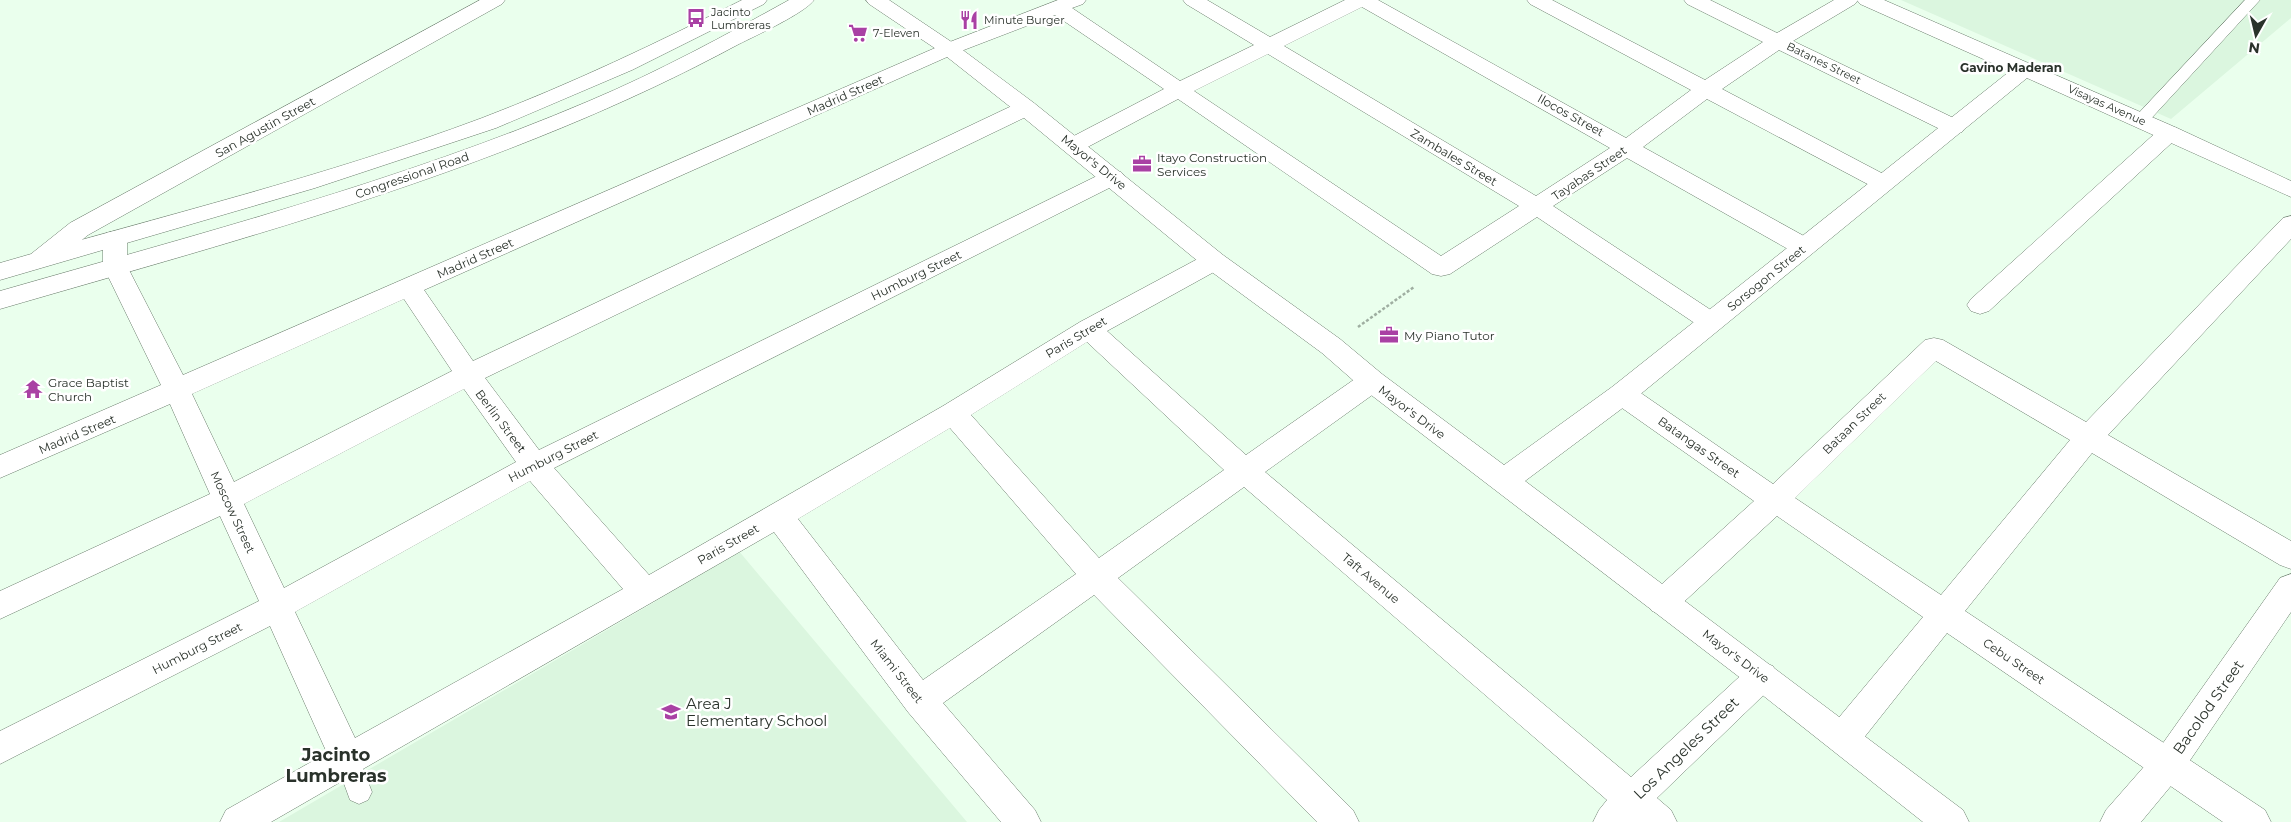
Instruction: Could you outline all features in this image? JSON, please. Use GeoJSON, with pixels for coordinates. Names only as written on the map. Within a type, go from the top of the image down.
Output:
{"type":"FeatureCollection","features":[{"type":"Feature","properties":{"kind":"street","name":"San Agustin Street"},"geometry":{"type":"LineString","coordinates":[[40,260],[79,229],[495,0]]}},
{"type":"Feature","properties":{"kind":"street","name":"Congressional Road"},"geometry":{"type":"LineString","coordinates":[[0,300],[115,252],[488,123],[678,41],[757,0]]}},
{"type":"Feature","properties":{"kind":"street","name":"Congressional Road"},"geometry":{"type":"LineString","coordinates":[[0,272],[40,260],[115,252],[346,198],[496,145],[596,106],[696,60],[804,0]]}},
{"type":"Feature","properties":{"kind":"street","name":"Mayor's Drive"},"geometry":{"type":"LineString","coordinates":[[876,0],[950,49],[1074,145],[1214,261],[1331,346],[1372,381],[1503,482],[1762,676],[1952,822]]}},
{"type":"Feature","properties":{"kind":"street","name":"Zambales Street"},"geometry":{"type":"LineString","coordinates":[[1193,0],[1538,207],[1711,322]]}},
{"type":"Feature","properties":{"kind":"street"},"geometry":{"type":"LineString","coordinates":[[1074,145],[1362,0]]}},
{"type":"Feature","properties":{"kind":"street","name":"Ilocos Street"},"geometry":{"type":"LineString","coordinates":[[1362,0],[1804,247]]}},
{"type":"Feature","properties":{"kind":"street"},"geometry":{"type":"LineString","coordinates":[[1537,0],[1884,183]]}},
{"type":"Feature","properties":{"kind":"street","name":"Batanes Street"},"geometry":{"type":"LineString","coordinates":[[1694,0],[1954,126]]}},
{"type":"Feature","properties":{"kind":"street","name":"Tayabas Street"},"geometry":{"type":"LineString","coordinates":[[1441,268],[1628,147],[1707,89],[1778,41],[1848,0]]}},
{"type":"Feature","properties":{"kind":"street","name":"Visayas Avenue"},"geometry":{"type":"LineString","coordinates":[[1867,0],[2141,120],[2291,190]]}},
{"type":"Feature","properties":{"kind":"street"},"geometry":{"type":"LineString","coordinates":[[950,49],[1067,4],[1178,91],[1441,268]]}},
{"type":"Feature","properties":{"kind":"street","name":"Madrid Street"},"geometry":{"type":"LineString","coordinates":[[0,467],[950,49]]}},
{"type":"Feature","properties":{"kind":"street","name":"Sorsogon Street"},"geometry":{"type":"LineString","coordinates":[[1503,482],[1622,394],[2025,69]]}},
{"type":"Feature","properties":{"kind":"street"},"geometry":{"type":"LineString","coordinates":[[0,606],[228,500],[468,375],[1026,108]]}},
{"type":"Feature","properties":{"kind":"street"},"geometry":{"type":"LineString","coordinates":[[1980,305],[2169,133]]}},
{"type":"Feature","properties":{"kind":"street","name":"Humburg Street"},"geometry":{"type":"LineString","coordinates":[[0,748],[277,608],[534,465],[1113,177]]}},
{"type":"Feature","properties":{"kind":"street"},"geometry":{"type":"LineString","coordinates":[[1843,738],[2088,438],[2291,224]]}},
{"type":"Feature","properties":{"kind":"street","name":"Moscow Street"},"geometry":{"type":"LineString","coordinates":[[115,252],[347,759]]}},
{"type":"Feature","properties":{"kind":"street","name":"Paris Street"},"geometry":{"type":"LineString","coordinates":[[238,822],[728,545],[953,413],[1089,329],[1214,261]]}},
{"type":"Feature","properties":{"kind":"street","name":"Berlin Street"},"geometry":{"type":"LineString","coordinates":[[410,287],[420,306],[445,338],[468,375],[534,465],[644,591]]}},
{"type":"Feature","properties":{"kind":"street","name":"Taft Avenue"},"geometry":{"type":"LineString","coordinates":[[1089,329],[1244,471],[1622,810],[1659,822]]}},
{"type":"Feature","properties":{"kind":"street","name":"Bataan Street"},"geometry":{"type":"LineString","coordinates":[[1663,602],[1775,500],[1934,347],[2088,438]]}},
{"type":"Feature","properties":{"kind":"street"},"geometry":{"type":"LineString","coordinates":[[920,701],[1372,381]]}},
{"type":"Feature","properties":{"kind":"street","name":"Batangas Street"},"geometry":{"type":"LineString","coordinates":[[1622,394],[1775,500]]}},
{"type":"Feature","properties":{"kind":"street"},"geometry":{"type":"LineString","coordinates":[[953,413],[1096,576],[1341,822]]}},
{"type":"Feature","properties":{"kind":"street"},"geometry":{"type":"LineString","coordinates":[[2088,438],[2291,556]]}},
{"type":"Feature","properties":{"kind":"street","name":"Cebu Street"},"geometry":{"type":"LineString","coordinates":[[1775,500],[2254,822]]}},
{"type":"Feature","properties":{"kind":"street","name":"Miami Street"},"geometry":{"type":"LineString","coordinates":[[778,515],[920,701],[1023,822]]}},
{"type":"Feature","properties":{"kind":"street","name":"Bacolod Street"},"geometry":{"type":"LineString","coordinates":[[2118,822],[2168,764],[2291,587]]}},
{"type":"Feature","properties":{"kind":"street","name":"Los Angeles Street"},"geometry":{"type":"LineString","coordinates":[[1622,810],[1762,676]]}},
{"type":"Feature","properties":{"kind":"lane"},"geometry":{"type":"LineString","coordinates":[[2141,120],[2253,0]]}},
{"type":"Feature","properties":{"kind":"lane"},"geometry":{"type":"LineString","coordinates":[[347,759],[359,792]]}},
{"type":"Feature","properties":{"kind":"path"},"geometry":{"type":"LineString","coordinates":[[1331,346],[1441,268]]}},
{"type":"Feature","properties":{"kind":"shaded area"},"geometry":{"type":"Polygon","coordinates":[[[1901,0],[2291,0],[2291,18],[2171,119],[1901,0]]]}},
{"type":"Feature","properties":{"kind":"shaded area","name":"Area J Elementary School"},"geometry":{"type":"Polygon","coordinates":[[[738,550],[967,822],[279,822],[653,603],[738,550]]]}},
{"type":"Feature","properties":{"kind":"place","name":"Jacinto Lumbreras"},"geometry":{"type":"Point","coordinates":[696,18]}},
{"type":"Feature","properties":{"kind":"place","name":"Minute Burger"},"geometry":{"type":"Point","coordinates":[969,20]}},
{"type":"Feature","properties":{"kind":"place","name":"7-Eleven"},"geometry":{"type":"Point","coordinates":[858,33]}},
{"type":"Feature","properties":{"kind":"place","name":"Itayo Construction Services"},"geometry":{"type":"Point","coordinates":[1142,164]}},
{"type":"Feature","properties":{"kind":"place","name":"My Piano Tutor"},"geometry":{"type":"Point","coordinates":[1389,335]}},
{"type":"Feature","properties":{"kind":"place","name":"Grace Baptist Church"},"geometry":{"type":"Point","coordinates":[33,389]}},
{"type":"Feature","properties":{"kind":"place","name":"Area J Elementary School"},"geometry":{"type":"Point","coordinates":[671,712]}},
{"type":"Feature","properties":{"kind":"district","name":"Gavino Maderan"},"geometry":{"type":"Point","coordinates":[2011,67]}},
{"type":"Feature","properties":{"kind":"district","name":"Jacinto Lumbreras"},"geometry":{"type":"Point","coordinates":[336,765]}}]}
